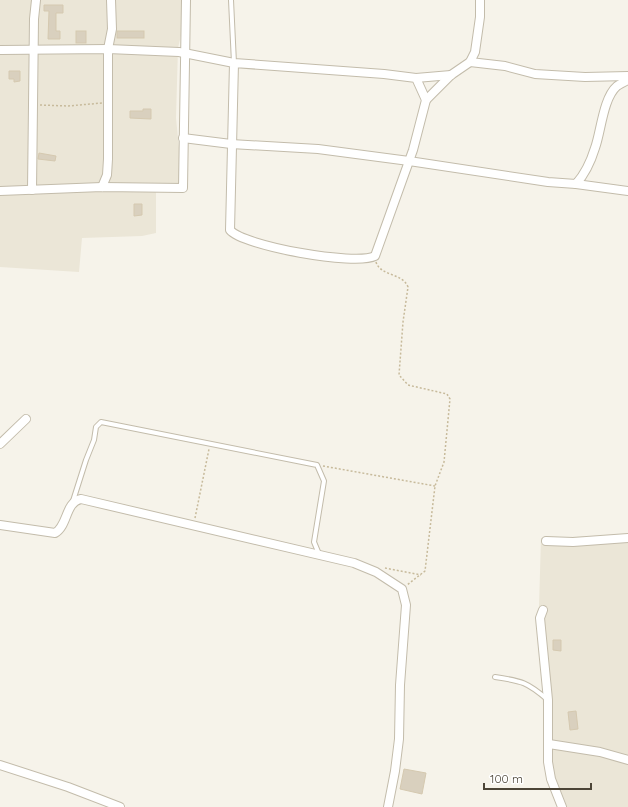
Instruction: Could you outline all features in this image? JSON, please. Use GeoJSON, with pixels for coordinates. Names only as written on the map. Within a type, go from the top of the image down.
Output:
{"type":"FeatureCollection","features":[{"type":"Feature","properties":{"kind":"street"},"geometry":{"type":"LineString","coordinates":[[32,190],[35,49],[34,19],[36,0]]}},
{"type":"Feature","properties":{"kind":"street"},"geometry":{"type":"LineString","coordinates":[[102,187],[107,175],[108,159],[108,49],[112,30],[111,0]]}},
{"type":"Feature","properties":{"kind":"street"},"geometry":{"type":"LineString","coordinates":[[0,191],[102,187],[183,188],[186,0]]}},
{"type":"Feature","properties":{"kind":"street"},"geometry":{"type":"LineString","coordinates":[[234,63],[229,223],[234,235],[262,245],[337,259],[375,256],[409,161],[426,100],[451,75],[470,62],[475,52],[480,17],[480,0]]}},
{"type":"Feature","properties":{"kind":"street"},"geometry":{"type":"LineString","coordinates":[[0,50],[108,49],[179,52],[234,63],[384,74],[416,78],[451,75]]}},
{"type":"Feature","properties":{"kind":"street"},"geometry":{"type":"LineString","coordinates":[[470,62],[505,66],[535,74],[628,76]]}},
{"type":"Feature","properties":{"kind":"street"},"geometry":{"type":"LineString","coordinates":[[416,78],[426,100]]}},
{"type":"Feature","properties":{"kind":"street"},"geometry":{"type":"LineString","coordinates":[[576,184],[582,177],[593,153],[612,92],[617,86],[628,80]]}},
{"type":"Feature","properties":{"kind":"street"},"geometry":{"type":"LineString","coordinates":[[183,138],[231,144],[318,149],[504,176],[628,191]]}},
{"type":"Feature","properties":{"kind":"street"},"geometry":{"type":"LineString","coordinates":[[0,444],[26,419]]}},
{"type":"Feature","properties":{"kind":"street"},"geometry":{"type":"LineString","coordinates":[[0,525],[55,533],[62,526],[72,504],[81,499],[354,563],[376,572],[402,589],[406,611],[400,685],[399,739],[388,807]]}},
{"type":"Feature","properties":{"kind":"street"},"geometry":{"type":"LineString","coordinates":[[546,541],[573,542],[628,538]]}},
{"type":"Feature","properties":{"kind":"street"},"geometry":{"type":"LineString","coordinates":[[543,610],[540,618],[548,700],[549,768],[562,807]]}},
{"type":"Feature","properties":{"kind":"street"},"geometry":{"type":"LineString","coordinates":[[549,744],[600,752],[628,760]]}},
{"type":"Feature","properties":{"kind":"street"},"geometry":{"type":"LineString","coordinates":[[0,765],[68,787],[120,807]]}},
{"type":"Feature","properties":{"kind":"lane"},"geometry":{"type":"LineString","coordinates":[[231,0],[234,63]]}},
{"type":"Feature","properties":{"kind":"lane"},"geometry":{"type":"LineString","coordinates":[[72,504],[94,440],[96,427],[101,422],[317,465],[324,481],[314,542],[319,555]]}},
{"type":"Feature","properties":{"kind":"lane"},"geometry":{"type":"LineString","coordinates":[[495,677],[520,680],[531,685],[548,700]]}},
{"type":"Feature","properties":{"kind":"path"},"geometry":{"type":"LineString","coordinates":[[34,105],[68,106],[91,103],[109,104]]}},
{"type":"Feature","properties":{"kind":"path"},"geometry":{"type":"LineString","coordinates":[[375,256],[377,266],[401,278],[406,282],[408,287],[402,329],[399,376],[408,385],[450,396],[444,462],[435,486],[425,571],[402,589]]}},
{"type":"Feature","properties":{"kind":"path"},"geometry":{"type":"LineString","coordinates":[[194,525],[210,444]]}},
{"type":"Feature","properties":{"kind":"path"},"geometry":{"type":"LineString","coordinates":[[317,465],[435,486]]}},
{"type":"Feature","properties":{"kind":"path"},"geometry":{"type":"LineString","coordinates":[[384,568],[421,575]]}},
{"type":"Feature","properties":{"kind":"shaded area"},"geometry":{"type":"Polygon","coordinates":[[[0,0],[184,0],[183,27],[178,48],[176,118],[183,188],[156,186],[156,233],[142,236],[82,238],[79,272],[0,267],[0,0]]]}},
{"type":"Feature","properties":{"kind":"shaded area"},"geometry":{"type":"Polygon","coordinates":[[[628,535],[628,807],[562,807],[551,779],[544,732],[539,607],[541,538],[628,535]]]}},
{"type":"Feature","properties":{"kind":"building"},"geometry":{"type":"Polygon","coordinates":[[[44,5],[63,5],[63,13],[56,13],[56,31],[60,31],[60,39],[48,39],[49,11],[44,11],[44,5]]]}},
{"type":"Feature","properties":{"kind":"building"},"geometry":{"type":"Polygon","coordinates":[[[76,31],[86,31],[86,43],[76,43],[76,31]]]}},
{"type":"Feature","properties":{"kind":"building"},"geometry":{"type":"Polygon","coordinates":[[[117,31],[144,31],[144,38],[117,38],[117,31]]]}},
{"type":"Feature","properties":{"kind":"building"},"geometry":{"type":"Polygon","coordinates":[[[9,71],[20,71],[20,81],[14,82],[14,79],[9,79],[9,71]]]}},
{"type":"Feature","properties":{"kind":"building"},"geometry":{"type":"Polygon","coordinates":[[[143,109],[151,109],[151,119],[130,118],[130,111],[143,111],[143,109]]]}},
{"type":"Feature","properties":{"kind":"building"},"geometry":{"type":"Polygon","coordinates":[[[39,153],[56,156],[55,161],[38,159],[39,153]]]}},
{"type":"Feature","properties":{"kind":"building"},"geometry":{"type":"Polygon","coordinates":[[[134,204],[142,204],[142,215],[134,216],[134,204]]]}},
{"type":"Feature","properties":{"kind":"building"},"geometry":{"type":"Polygon","coordinates":[[[553,640],[561,640],[561,651],[553,650],[553,640]]]}},
{"type":"Feature","properties":{"kind":"building"},"geometry":{"type":"Polygon","coordinates":[[[576,711],[578,729],[570,730],[568,712],[576,711]]]}},
{"type":"Feature","properties":{"kind":"building"},"geometry":{"type":"Polygon","coordinates":[[[404,769],[426,773],[422,794],[400,789],[404,769]]]}}]}
